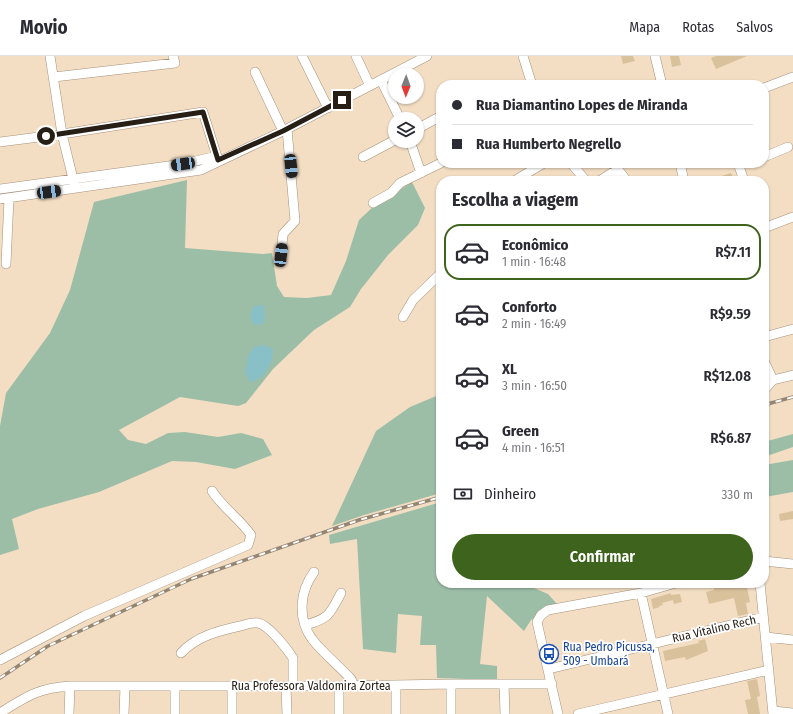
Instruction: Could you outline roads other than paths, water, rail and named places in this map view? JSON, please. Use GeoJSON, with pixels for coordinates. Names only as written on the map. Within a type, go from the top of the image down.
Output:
{"type":"FeatureCollection","features":[{"type":"Feature","properties":{"kind":"street"},"geometry":{"type":"LineString","coordinates":[[50,56],[62,134],[75,188]]}},
{"type":"Feature","properties":{"kind":"street"},"geometry":{"type":"LineString","coordinates":[[302,56],[328,108]]}},
{"type":"Feature","properties":{"kind":"street"},"geometry":{"type":"LineString","coordinates":[[356,56],[370,86]]}},
{"type":"Feature","properties":{"kind":"street"},"geometry":{"type":"LineString","coordinates":[[6,264],[4,198],[201,170],[218,158],[285,130],[328,108],[381,80],[414,59],[427,56]]}},
{"type":"Feature","properties":{"kind":"street"},"geometry":{"type":"LineString","coordinates":[[523,56],[530,80]]}},
{"type":"Feature","properties":{"kind":"street"},"geometry":{"type":"LineString","coordinates":[[655,56],[661,80]]}},
{"type":"Feature","properties":{"kind":"street"},"geometry":{"type":"LineString","coordinates":[[54,78],[174,59]]}},
{"type":"Feature","properties":{"kind":"street"},"geometry":{"type":"LineString","coordinates":[[255,72],[285,130],[295,221],[283,234],[281,255]]}},
{"type":"Feature","properties":{"kind":"street"},"geometry":{"type":"LineString","coordinates":[[769,86],[793,77]]}},
{"type":"Feature","properties":{"kind":"street"},"geometry":{"type":"LineString","coordinates":[[381,80],[397,112]]}},
{"type":"Feature","properties":{"kind":"street"},"geometry":{"type":"LineString","coordinates":[[0,142],[203,112],[218,158]]}},
{"type":"Feature","properties":{"kind":"street"},"geometry":{"type":"LineString","coordinates":[[424,125],[436,119]]}},
{"type":"Feature","properties":{"kind":"street"},"geometry":{"type":"LineString","coordinates":[[363,157],[388,144]]}},
{"type":"Feature","properties":{"kind":"street"},"geometry":{"type":"LineString","coordinates":[[769,155],[788,147]]}},
{"type":"Feature","properties":{"kind":"street"},"geometry":{"type":"LineString","coordinates":[[412,148],[420,173]]}},
{"type":"Feature","properties":{"kind":"street"},"geometry":{"type":"LineString","coordinates":[[0,189],[218,158]]}},
{"type":"Feature","properties":{"kind":"street"},"geometry":{"type":"LineString","coordinates":[[373,203],[391,193],[400,183],[436,165]]}},
{"type":"Feature","properties":{"kind":"street"},"geometry":{"type":"LineString","coordinates":[[522,176],[536,168]]}},
{"type":"Feature","properties":{"kind":"street"},"geometry":{"type":"LineString","coordinates":[[575,168],[582,176]]}},
{"type":"Feature","properties":{"kind":"street"},"geometry":{"type":"LineString","coordinates":[[605,176],[614,168]]}},
{"type":"Feature","properties":{"kind":"street"},"geometry":{"type":"LineString","coordinates":[[769,226],[793,216]]}},
{"type":"Feature","properties":{"kind":"street"},"geometry":{"type":"LineString","coordinates":[[403,317],[413,300],[436,278]]}},
{"type":"Feature","properties":{"kind":"street"},"geometry":{"type":"LineString","coordinates":[[769,336],[793,329]]}},
{"type":"Feature","properties":{"kind":"street"},"geometry":{"type":"LineString","coordinates":[[769,372],[773,380]]}},
{"type":"Feature","properties":{"kind":"street"},"geometry":{"type":"LineString","coordinates":[[769,384],[773,380],[793,375]]}},
{"type":"Feature","properties":{"kind":"street"},"geometry":{"type":"LineString","coordinates":[[0,660],[84,616],[248,545],[251,535],[242,522],[220,504],[212,491]]}},
{"type":"Feature","properties":{"kind":"street"},"geometry":{"type":"LineString","coordinates":[[769,562],[793,564]]}},
{"type":"Feature","properties":{"kind":"street"},"geometry":{"type":"LineString","coordinates":[[314,572],[307,582],[304,594],[302,610],[305,625],[312,639],[351,679],[354,686]]}},
{"type":"Feature","properties":{"kind":"street"},"geometry":{"type":"LineString","coordinates":[[558,714],[549,669],[537,622],[541,615],[548,610],[641,593],[652,588]]}},
{"type":"Feature","properties":{"kind":"street"},"geometry":{"type":"LineString","coordinates":[[760,588],[773,713],[793,713]]}},
{"type":"Feature","properties":{"kind":"street"},"geometry":{"type":"LineString","coordinates":[[305,625],[322,620],[330,614],[341,593]]}},
{"type":"Feature","properties":{"kind":"street"},"geometry":{"type":"LineString","coordinates":[[641,593],[668,714]]}},
{"type":"Feature","properties":{"kind":"street","name":"Rua Vitalino Rech"},"geometry":{"type":"LineString","coordinates":[[549,669],[763,617]]}},
{"type":"Feature","properties":{"kind":"street"},"geometry":{"type":"LineString","coordinates":[[181,653],[188,645],[215,631],[251,623],[259,623],[266,627],[293,658],[287,714]]}},
{"type":"Feature","properties":{"kind":"street"},"geometry":{"type":"LineString","coordinates":[[766,637],[793,640]]}},
{"type":"Feature","properties":{"kind":"street"},"geometry":{"type":"LineString","coordinates":[[578,714],[612,710],[664,695],[769,670]]}},
{"type":"Feature","properties":{"kind":"street"},"geometry":{"type":"LineString","coordinates":[[451,684],[451,714]]}},
{"type":"Feature","properties":{"kind":"street","name":"Rua Professora Valdomira Zortea"},"geometry":{"type":"LineString","coordinates":[[0,713],[31,694],[51,687],[70,686],[396,686],[451,684],[552,684]]}},
{"type":"Feature","properties":{"kind":"street"},"geometry":{"type":"LineString","coordinates":[[504,684],[504,714]]}},
{"type":"Feature","properties":{"kind":"street"},"geometry":{"type":"LineString","coordinates":[[69,714],[70,686]]}},
{"type":"Feature","properties":{"kind":"street"},"geometry":{"type":"LineString","coordinates":[[124,714],[125,686]]}},
{"type":"Feature","properties":{"kind":"street"},"geometry":{"type":"LineString","coordinates":[[175,686],[176,714]]}},
{"type":"Feature","properties":{"kind":"street"},"geometry":{"type":"LineString","coordinates":[[232,686],[232,714]]}},
{"type":"Feature","properties":{"kind":"street"},"geometry":{"type":"LineString","coordinates":[[338,686],[339,714]]}},
{"type":"Feature","properties":{"kind":"street"},"geometry":{"type":"LineString","coordinates":[[396,686],[396,714]]}},
{"type":"Feature","properties":{"kind":"water"},"geometry":{"type":"Polygon","coordinates":[[[264,305],[265,318],[263,324],[254,325],[251,318],[251,313],[254,306],[264,305]]]}},
{"type":"Feature","properties":{"kind":"water"},"geometry":{"type":"Polygon","coordinates":[[[264,345],[273,349],[272,360],[267,370],[260,378],[250,382],[245,372],[248,356],[254,347],[264,345]]]}},
{"type":"Feature","properties":{"kind":"railway"},"geometry":{"type":"LineString","coordinates":[[769,404],[793,397]]}},
{"type":"Feature","properties":{"kind":"railway"},"geometry":{"type":"LineString","coordinates":[[0,678],[48,646],[191,579],[359,520],[436,498]]}},
{"type":"Feature","properties":{"kind":"place","name":"Rua Pedro Picussa, 509 - Umbará"},"geometry":{"type":"Point","coordinates":[549,654]}}]}
